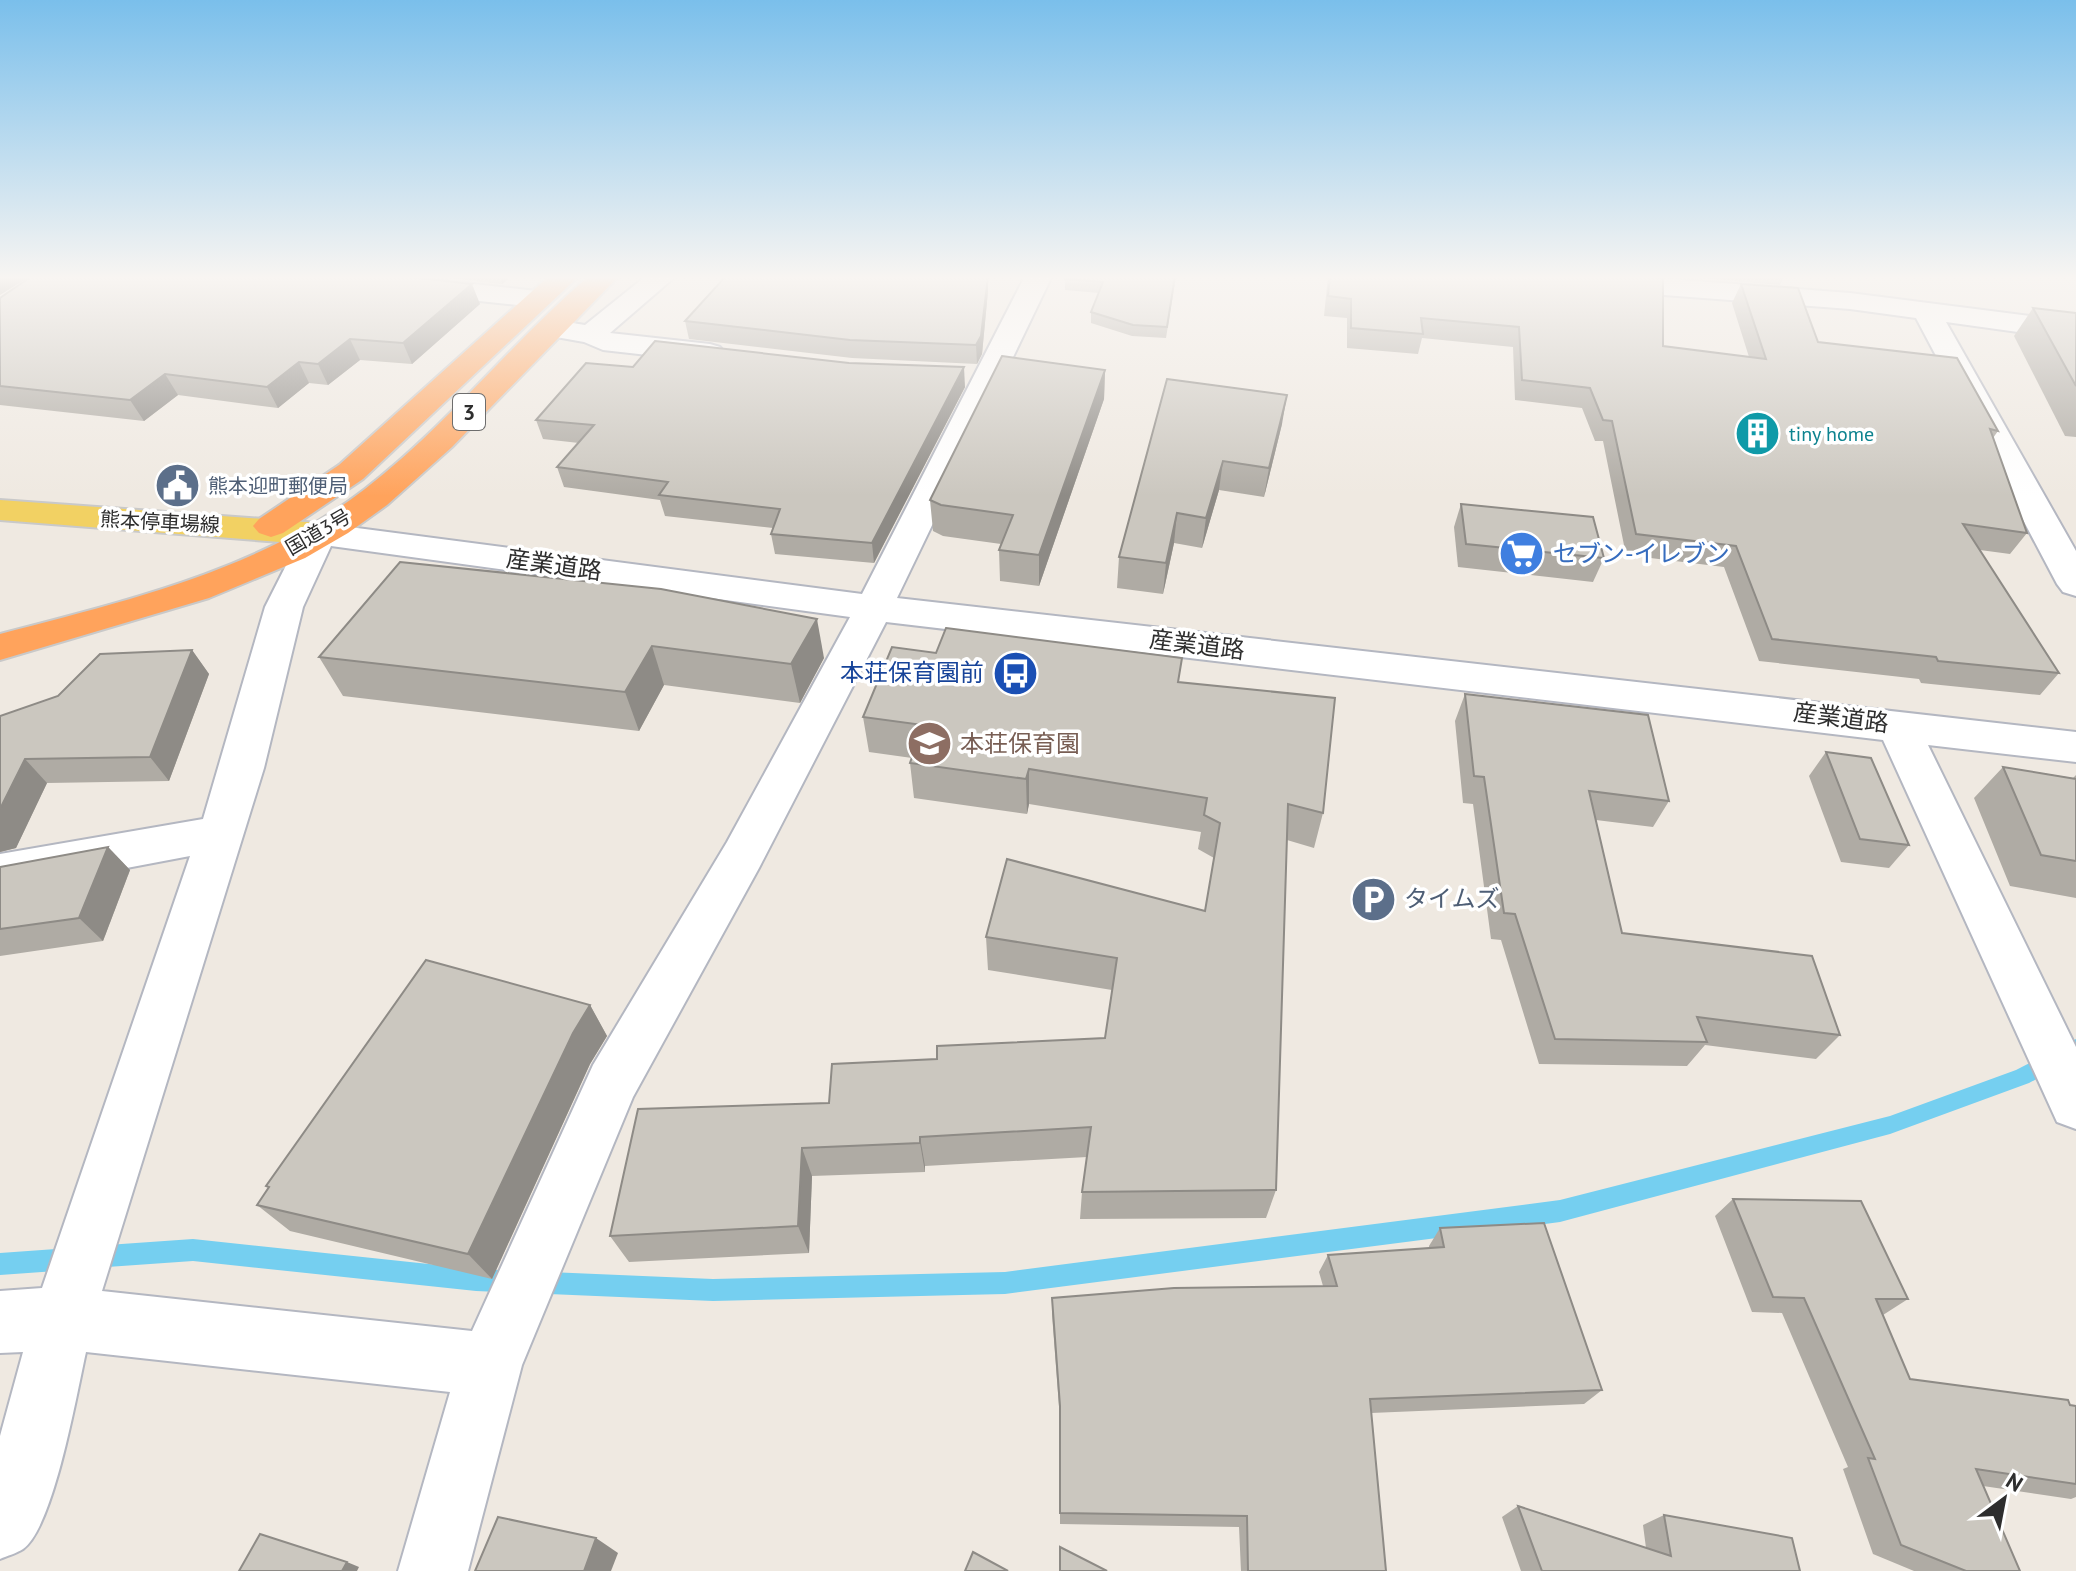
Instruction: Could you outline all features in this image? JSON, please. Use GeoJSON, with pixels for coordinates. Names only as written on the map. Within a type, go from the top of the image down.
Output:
{"type":"FeatureCollection","features":[{"type":"Feature","properties":{"kind":"highway","name":"国道3号"},"geometry":{"type":"LineString","coordinates":[[0,616],[219,554],[306,507],[343,479],[483,349]]}},
{"type":"Feature","properties":{"kind":"highway","name":"国道3号"},"geometry":{"type":"LineString","coordinates":[[0,647],[235,577],[319,534],[373,499],[475,407],[508,349]]}},
{"type":"Feature","properties":{"kind":"main road","name":"熊本停車場線"},"geometry":{"type":"LineString","coordinates":[[0,510],[319,534]]}},
{"type":"Feature","properties":{"kind":"street"},"geometry":{"type":"LineString","coordinates":[[676,349],[743,357]]}},
{"type":"Feature","properties":{"kind":"street"},"geometry":{"type":"LineString","coordinates":[[433,1571],[497,1348],[612,1083],[743,855],[874,608],[1002,349]]}},
{"type":"Feature","properties":{"kind":"street"},"geometry":{"type":"LineString","coordinates":[[1947,349],[2076,584]]}},
{"type":"Feature","properties":{"kind":"street"},"geometry":{"type":"LineString","coordinates":[[953,373],[989,376]]}},
{"type":"Feature","properties":{"kind":"street"},"geometry":{"type":"LineString","coordinates":[[0,1524],[18,1496],[63,1318],[221,833],[284,607],[319,534]]}},
{"type":"Feature","properties":{"kind":"street","name":"産業道路"},"geometry":{"type":"LineString","coordinates":[[319,534],[874,608],[2076,747]]}},
{"type":"Feature","properties":{"kind":"street"},"geometry":{"type":"LineString","coordinates":[[1897,725],[2076,1104]]}},
{"type":"Feature","properties":{"kind":"street"},"geometry":{"type":"LineString","coordinates":[[0,873],[221,833]]}},
{"type":"Feature","properties":{"kind":"street"},"geometry":{"type":"LineString","coordinates":[[0,1322],[63,1318],[497,1348]]}},
{"type":"Feature","properties":{"kind":"building"},"geometry":{"type":"Polygon","coordinates":[[[0,349],[337,349],[318,364],[299,362],[267,387],[165,374],[130,400],[0,386],[0,349]]]}},
{"type":"Feature","properties":{"kind":"building"},"geometry":{"type":"Polygon","coordinates":[[[648,349],[728,349],[849,363],[964,367],[872,543],[771,534],[780,509],[659,495],[668,482],[557,467],[594,425],[536,420],[586,363],[633,367],[648,349]]]}},
{"type":"Feature","properties":{"kind":"building"},"geometry":{"type":"Polygon","coordinates":[[[1520,349],[1689,349],[1766,359],[1763,349],[1882,349],[1957,358],[1998,431],[1990,429],[2027,533],[1963,524],[2059,673],[1772,639],[1736,546],[1636,534],[1612,421],[1603,420],[1590,388],[1522,380],[1520,349]]]}},
{"type":"Feature","properties":{"kind":"building"},"geometry":{"type":"Polygon","coordinates":[[[2056,349],[2076,349],[2076,386],[2056,349]]]}},
{"type":"Feature","properties":{"kind":"building"},"geometry":{"type":"Polygon","coordinates":[[[1002,356],[1105,370],[1039,555],[999,550],[1013,515],[941,505],[930,500],[1002,356]]]}},
{"type":"Feature","properties":{"kind":"building"},"geometry":{"type":"Polygon","coordinates":[[[1167,379],[1287,395],[1269,468],[1223,461],[1206,518],[1177,513],[1166,563],[1119,557],[1167,379]]]}},
{"type":"Feature","properties":{"kind":"building"},"geometry":{"type":"Polygon","coordinates":[[[1461,504],[1593,517],[1604,558],[1466,544],[1461,504]]]}},
{"type":"Feature","properties":{"kind":"building"},"geometry":{"type":"Polygon","coordinates":[[[400,562],[661,589],[817,619],[791,664],[652,646],[625,692],[319,657],[400,562]]]}},
{"type":"Feature","properties":{"kind":"building"},"geometry":{"type":"Polygon","coordinates":[[[946,628],[1182,658],[1178,682],[1335,698],[1323,813],[1288,804],[1276,1190],[1082,1192],[1091,1127],[920,1137],[920,1143],[802,1148],[798,1226],[610,1236],[638,1109],[829,1103],[832,1064],[937,1059],[937,1046],[1105,1038],[1117,958],[986,937],[1007,859],[1205,911],[1220,823],[1204,815],[1207,798],[1029,769],[1026,779],[910,763],[923,725],[863,717],[892,647],[936,653],[946,628]]]}},
{"type":"Feature","properties":{"kind":"building"},"geometry":{"type":"Polygon","coordinates":[[[192,650],[150,757],[25,759],[0,809],[0,716],[58,696],[100,654],[192,650]]]}},
{"type":"Feature","properties":{"kind":"building"},"geometry":{"type":"Polygon","coordinates":[[[1465,694],[1648,715],[1669,801],[1589,791],[1622,933],[1812,956],[1840,1035],[1697,1017],[1707,1042],[1555,1039],[1515,914],[1504,913],[1484,777],[1474,776],[1465,694]]]}},
{"type":"Feature","properties":{"kind":"building"},"geometry":{"type":"Polygon","coordinates":[[[1826,752],[1871,758],[1909,845],[1860,839],[1826,752]]]}},
{"type":"Feature","properties":{"kind":"building"},"geometry":{"type":"Polygon","coordinates":[[[2003,767],[2076,779],[2076,861],[2041,855],[2003,767]]]}},
{"type":"Feature","properties":{"kind":"building"},"geometry":{"type":"Polygon","coordinates":[[[108,847],[79,918],[0,929],[0,867],[108,847]]]}},
{"type":"Feature","properties":{"kind":"building"},"geometry":{"type":"Polygon","coordinates":[[[426,960],[590,1005],[573,1033],[468,1254],[257,1205],[269,1187],[266,1186],[426,960]]]}},
{"type":"Feature","properties":{"kind":"building"},"geometry":{"type":"Polygon","coordinates":[[[1733,1199],[1861,1201],[1908,1299],[1876,1299],[1910,1379],[2068,1400],[2070,1405],[2076,1406],[2076,1484],[1976,1469],[2020,1571],[1966,1571],[1901,1545],[1868,1458],[1875,1459],[1804,1298],[1773,1297],[1733,1199]]]}},
{"type":"Feature","properties":{"kind":"building"},"geometry":{"type":"Polygon","coordinates":[[[1544,1223],[1602,1390],[1370,1399],[1386,1571],[1248,1571],[1247,1516],[1060,1513],[1060,1406],[1052,1298],[1174,1288],[1337,1286],[1328,1255],[1444,1247],[1440,1228],[1544,1223]]]}},
{"type":"Feature","properties":{"kind":"building"},"geometry":{"type":"Polygon","coordinates":[[[1518,1506],[1671,1556],[1664,1515],[1792,1538],[1800,1571],[1542,1571],[1518,1506]]]}},
{"type":"Feature","properties":{"kind":"building"},"geometry":{"type":"Polygon","coordinates":[[[498,1517],[596,1538],[584,1571],[475,1571],[498,1517]]]}},
{"type":"Feature","properties":{"kind":"building"},"geometry":{"type":"Polygon","coordinates":[[[260,1534],[347,1562],[342,1571],[239,1571],[260,1534]]]}},
{"type":"Feature","properties":{"kind":"building"},"geometry":{"type":"Polygon","coordinates":[[[1060,1547],[1107,1571],[1060,1571],[1060,1547]]]}},
{"type":"Feature","properties":{"kind":"building"},"geometry":{"type":"Polygon","coordinates":[[[973,1552],[1008,1571],[965,1571],[973,1552]]]}},
{"type":"Feature","properties":{"kind":"waterway"},"geometry":{"type":"LineString","coordinates":[[93,1257],[193,1250],[476,1280],[713,1290],[1005,1283],[1560,1211],[1890,1125],[2022,1077],[2076,1048]]}},
{"type":"Feature","properties":{"kind":"waterway"},"geometry":{"type":"LineString","coordinates":[[0,1264],[70,1259]]}},
{"type":"Feature","properties":{"kind":"place","name":"tiny home"},"geometry":{"type":"Point","coordinates":[1758,434]}},
{"type":"Feature","properties":{"kind":"place","name":"熊本迎町郵便局"},"geometry":{"type":"Point","coordinates":[177,486]}},
{"type":"Feature","properties":{"kind":"place","name":"セブン-イレブン"},"geometry":{"type":"Point","coordinates":[1522,554]}},
{"type":"Feature","properties":{"kind":"place","name":"本荘保育園前"},"geometry":{"type":"Point","coordinates":[1015,673]}},
{"type":"Feature","properties":{"kind":"place","name":"本荘保育園"},"geometry":{"type":"Point","coordinates":[929,744]}},
{"type":"Feature","properties":{"kind":"place","name":"タイムズ"},"geometry":{"type":"Point","coordinates":[1373,899]}}]}
